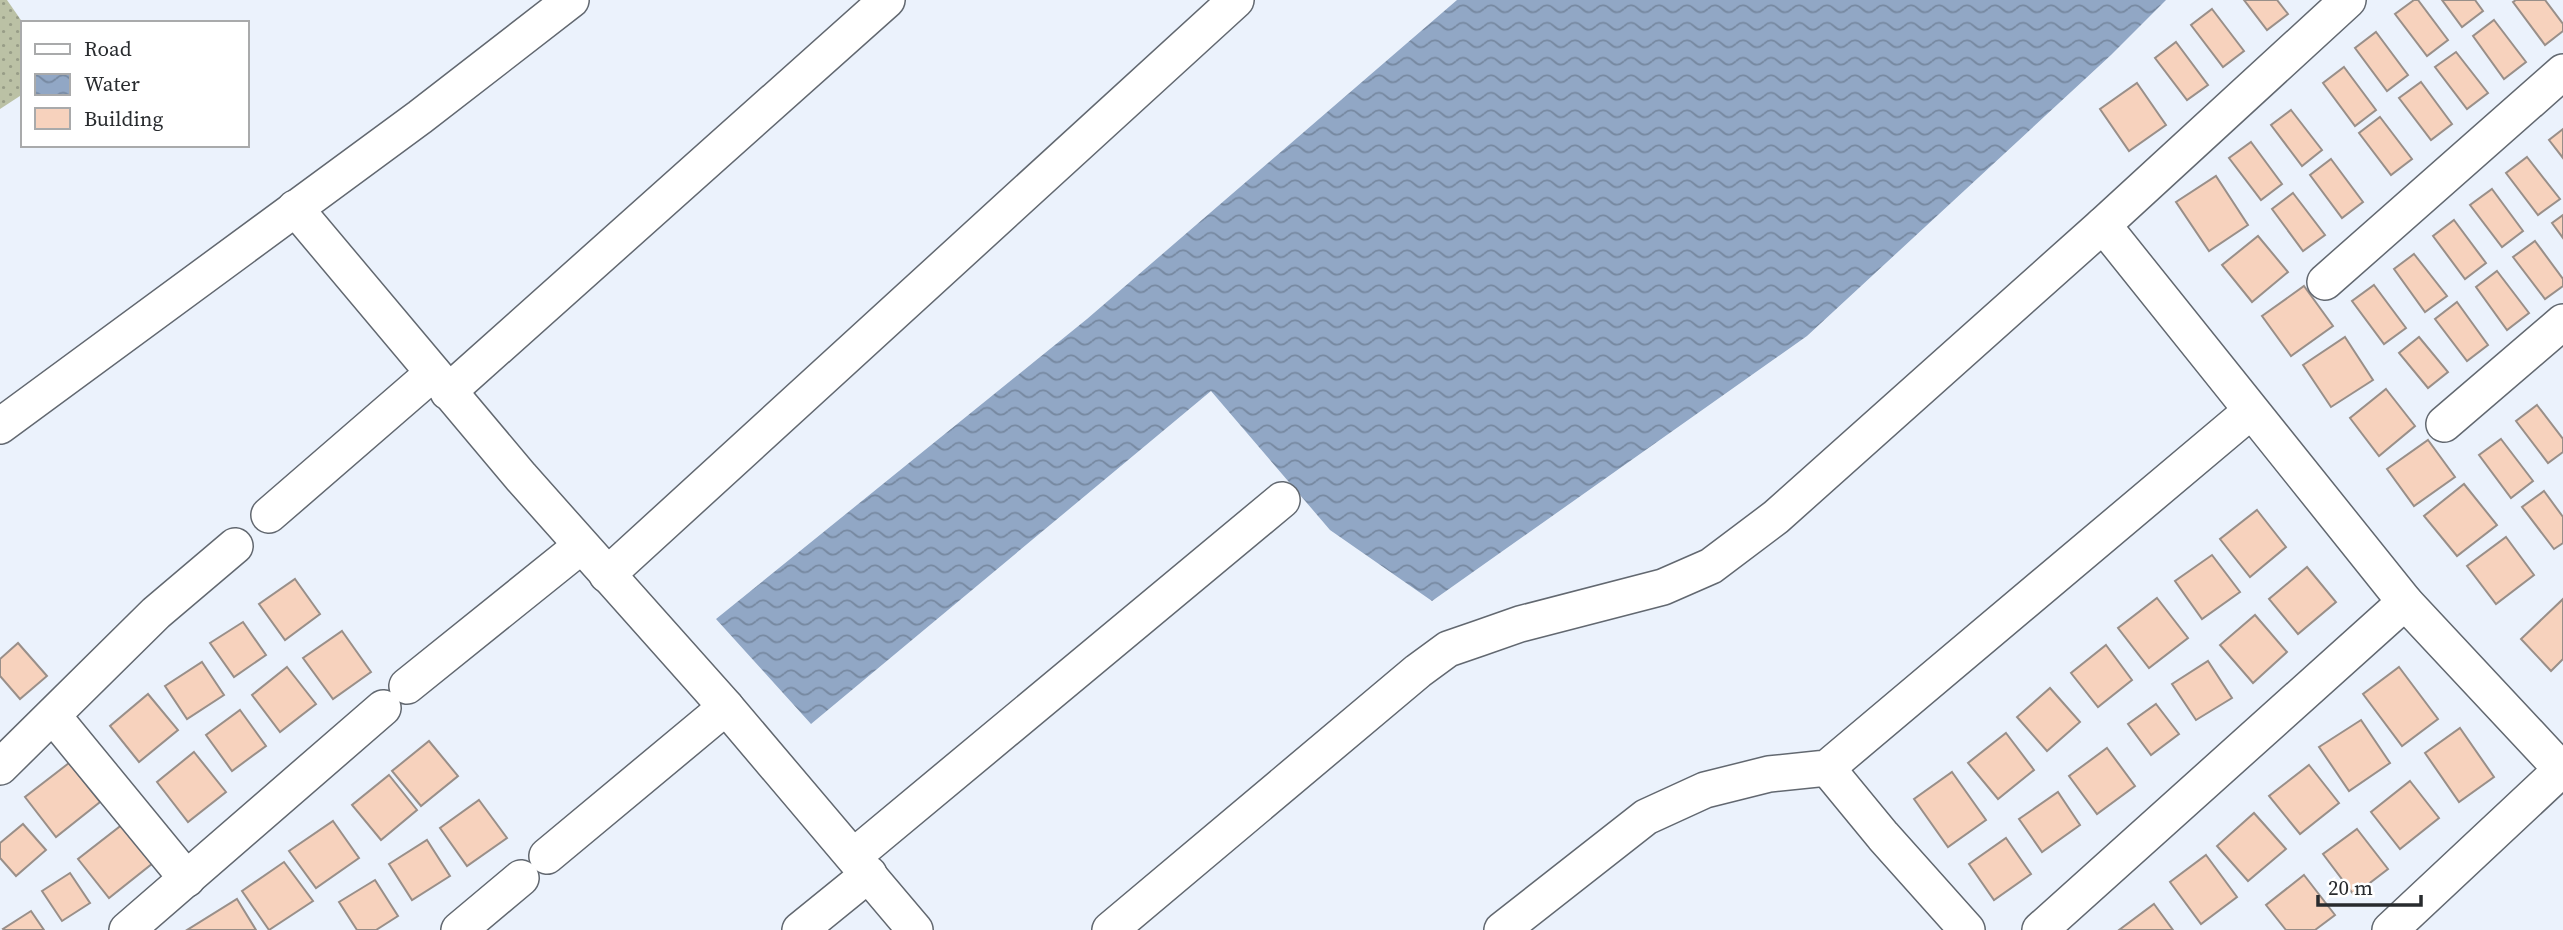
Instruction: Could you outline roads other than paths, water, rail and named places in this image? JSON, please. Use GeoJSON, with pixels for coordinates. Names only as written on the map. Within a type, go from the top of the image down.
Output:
{"type":"FeatureCollection","features":[{"type":"Feature","properties":{"kind":"street"},"geometry":{"type":"LineString","coordinates":[[0,426],[420,117],[571,0]]}},
{"type":"Feature","properties":{"kind":"street"},"geometry":{"type":"LineString","coordinates":[[270,515],[440,382],[887,0]]}},
{"type":"Feature","properties":{"kind":"street"},"geometry":{"type":"LineString","coordinates":[[607,575],[1236,0]]}},
{"type":"Feature","properties":{"kind":"street"},"geometry":{"type":"LineString","coordinates":[[1110,930],[1448,649],[1520,624],[1662,587],[1711,566],[1740,546],[2103,225],[2348,0]]}},
{"type":"Feature","properties":{"kind":"street"},"geometry":{"type":"LineString","coordinates":[[2325,282],[2563,72]]}},
{"type":"Feature","properties":{"kind":"street"},"geometry":{"type":"LineString","coordinates":[[295,208],[440,382],[581,546],[726,707],[915,930]]}},
{"type":"Feature","properties":{"kind":"street"},"geometry":{"type":"LineString","coordinates":[[2103,225],[2405,602],[2562,771],[2390,930]]}},
{"type":"Feature","properties":{"kind":"street"},"geometry":{"type":"LineString","coordinates":[[2444,424],[2563,322]]}},
{"type":"Feature","properties":{"kind":"street"},"geometry":{"type":"LineString","coordinates":[[1502,930],[1646,817],[1705,790],[1769,774],[1828,768],[2252,411]]}},
{"type":"Feature","properties":{"kind":"street"},"geometry":{"type":"LineString","coordinates":[[800,930],[861,865],[1282,500]]}},
{"type":"Feature","properties":{"kind":"street"},"geometry":{"type":"LineString","coordinates":[[0,767],[54,717],[156,613],[236,546]]}},
{"type":"Feature","properties":{"kind":"street"},"geometry":{"type":"LineString","coordinates":[[127,930],[395,697],[581,546]]}},
{"type":"Feature","properties":{"kind":"street"},"geometry":{"type":"LineString","coordinates":[[2040,930],[2405,602]]}},
{"type":"Feature","properties":{"kind":"street"},"geometry":{"type":"LineString","coordinates":[[547,856],[726,707]]}},
{"type":"Feature","properties":{"kind":"street"},"geometry":{"type":"LineString","coordinates":[[54,717],[187,880]]}},
{"type":"Feature","properties":{"kind":"street"},"geometry":{"type":"LineString","coordinates":[[1828,768],[1883,836],[1967,930]]}},
{"type":"Feature","properties":{"kind":"street"},"geometry":{"type":"LineString","coordinates":[[459,930],[521,878]]}},
{"type":"Feature","properties":{"kind":"water"},"geometry":{"type":"Polygon","coordinates":[[[1457,0],[2166,0],[2111,55],[1807,336],[1432,601],[1330,530],[1211,391],[811,724],[716,619],[1087,319],[1457,0]]]}}]}
